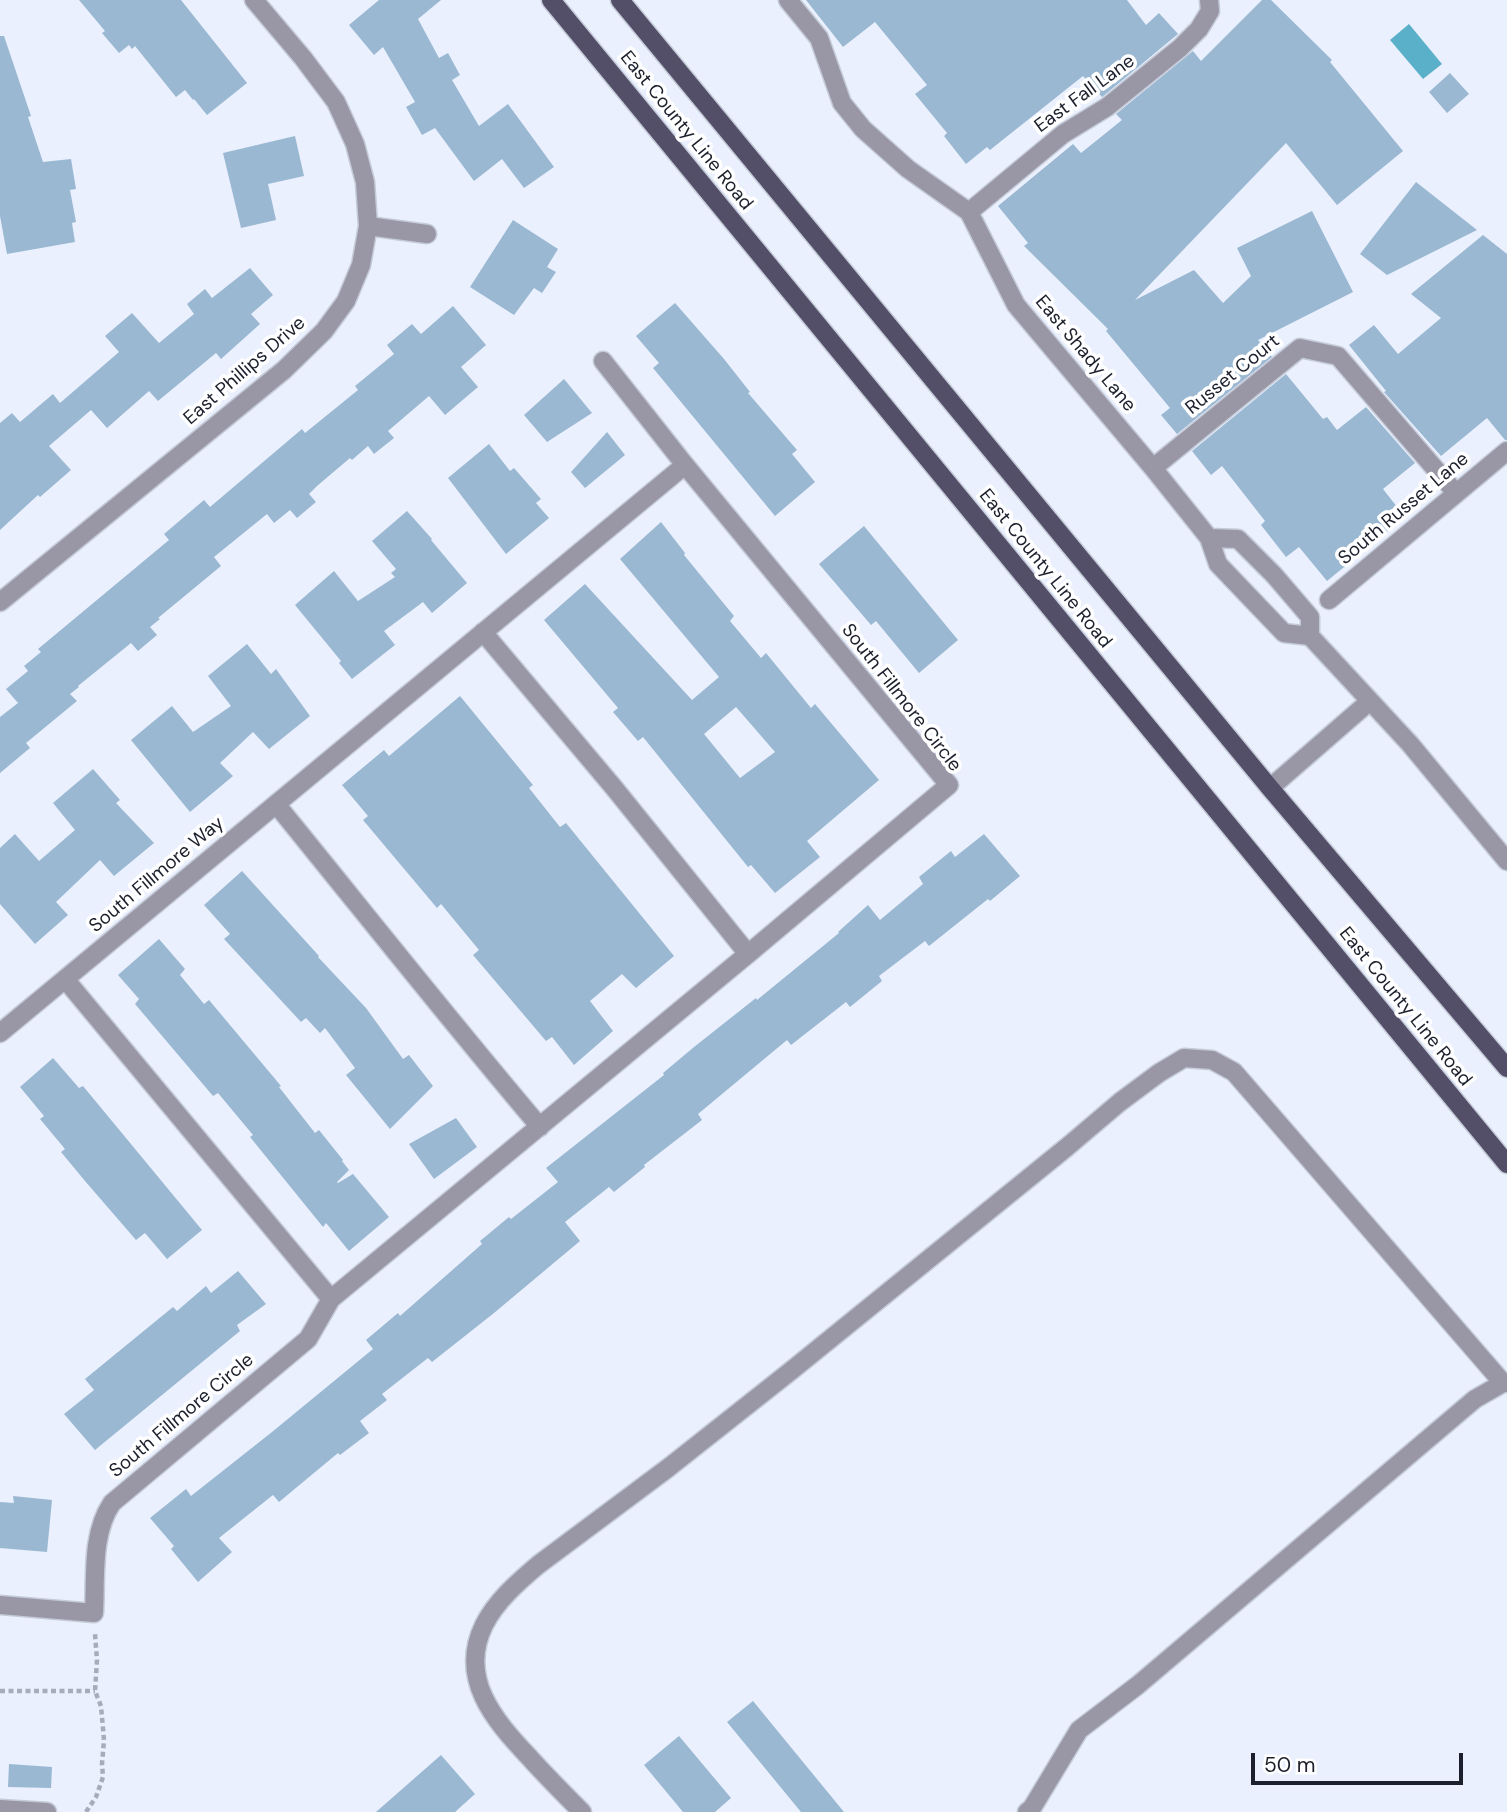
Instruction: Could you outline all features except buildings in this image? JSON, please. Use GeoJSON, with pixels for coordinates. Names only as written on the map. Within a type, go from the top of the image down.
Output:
{"type":"FeatureCollection","features":[{"type":"Feature","properties":{"kind":"main road","name":"East County Line Road"},"geometry":{"type":"LineString","coordinates":[[551,0],[1507,1164]]}},
{"type":"Feature","properties":{"kind":"main road","name":"East County Line Road"},"geometry":{"type":"LineString","coordinates":[[620,0],[1270,788],[1507,1068]]}},
{"type":"Feature","properties":{"kind":"street","name":"East Phillips Drive"},"geometry":{"type":"LineString","coordinates":[[0,602],[284,370],[324,331],[346,301],[360,265],[368,226],[365,182],[355,144],[336,102],[254,0]]}},
{"type":"Feature","properties":{"kind":"street","name":"East Shady Lane"},"geometry":{"type":"LineString","coordinates":[[788,0],[819,38],[842,103],[863,129],[908,169],[969,212],[1016,305],[1209,538],[1218,564],[1284,633],[1310,636]]}},
{"type":"Feature","properties":{"kind":"street","name":"East Fall Lane"},"geometry":{"type":"LineString","coordinates":[[969,212],[1063,134],[1107,107],[1180,48],[1199,29],[1210,11],[1209,0]]}},
{"type":"Feature","properties":{"kind":"street"},"geometry":{"type":"LineString","coordinates":[[368,226],[427,234]]}},
{"type":"Feature","properties":{"kind":"street","name":"Russet Court"},"geometry":{"type":"LineString","coordinates":[[1153,468],[1300,348],[1338,356],[1456,493]]}},
{"type":"Feature","properties":{"kind":"street"},"geometry":{"type":"LineString","coordinates":[[603,361],[685,465]]}},
{"type":"Feature","properties":{"kind":"street","name":"South Russet Lane"},"geometry":{"type":"LineString","coordinates":[[1329,600],[1507,451]]}},
{"type":"Feature","properties":{"kind":"street","name":"South Fillmore Circle"},"geometry":{"type":"LineString","coordinates":[[94,1613],[98,1543],[103,1521],[112,1503],[308,1339],[331,1299],[949,785],[685,465]]}},
{"type":"Feature","properties":{"kind":"street","name":"South Fillmore Way"},"geometry":{"type":"LineString","coordinates":[[0,1033],[685,465]]}},
{"type":"Feature","properties":{"kind":"street"},"geometry":{"type":"LineString","coordinates":[[1209,538],[1238,539],[1274,575],[1310,617],[1310,636],[1410,744],[1507,861]]}},
{"type":"Feature","properties":{"kind":"street"},"geometry":{"type":"LineString","coordinates":[[483,632],[615,789],[748,954]]}},
{"type":"Feature","properties":{"kind":"street"},"geometry":{"type":"LineString","coordinates":[[1270,788],[1370,701]]}},
{"type":"Feature","properties":{"kind":"street"},"geometry":{"type":"LineString","coordinates":[[276,804],[540,1127]]}},
{"type":"Feature","properties":{"kind":"street"},"geometry":{"type":"LineString","coordinates":[[65,979],[331,1299]]}},
{"type":"Feature","properties":{"kind":"street"},"geometry":{"type":"LineString","coordinates":[[582,1812],[516,1744],[486,1704],[479,1688],[475,1665],[478,1640],[494,1608],[524,1577],[792,1370],[1120,1102],[1184,1058],[1212,1060],[1234,1072],[1505,1383],[1475,1399],[1138,1685],[1079,1730],[1027,1812]]}},
{"type":"Feature","properties":{"kind":"street"},"geometry":{"type":"LineString","coordinates":[[0,1605],[94,1613]]}},
{"type":"Feature","properties":{"kind":"street"},"geometry":{"type":"LineString","coordinates":[[0,1809],[47,1812]]}},
{"type":"Feature","properties":{"kind":"path"},"geometry":{"type":"LineString","coordinates":[[86,1812],[96,1797],[103,1777],[101,1706],[95,1691],[97,1660],[94,1613]]}},
{"type":"Feature","properties":{"kind":"path"},"geometry":{"type":"LineString","coordinates":[[0,1691],[95,1691]]}},
{"type":"Feature","properties":{"kind":"water"},"geometry":{"type":"Polygon","coordinates":[[[1409,24],[1442,64],[1423,79],[1390,40],[1409,24]]]}}]}
